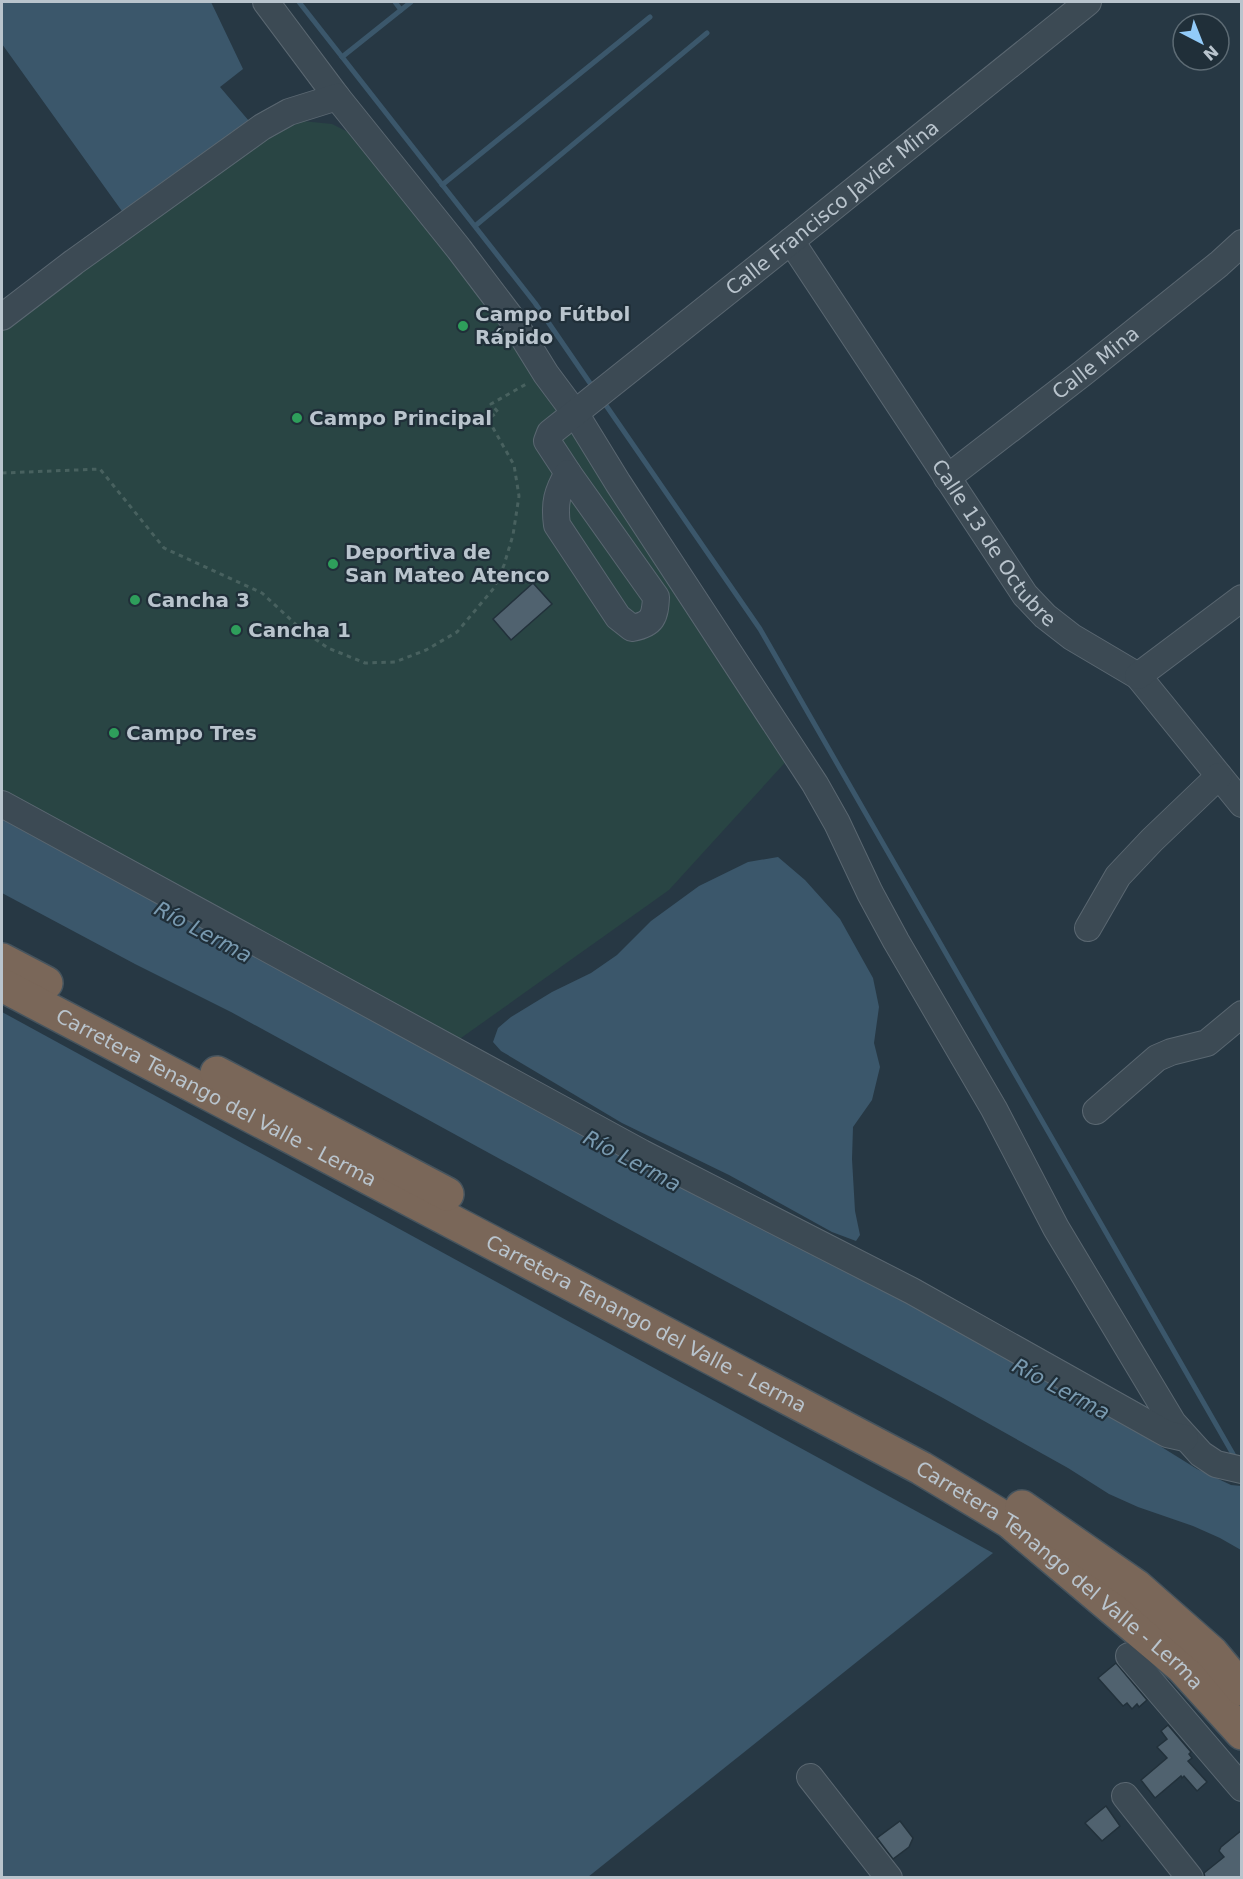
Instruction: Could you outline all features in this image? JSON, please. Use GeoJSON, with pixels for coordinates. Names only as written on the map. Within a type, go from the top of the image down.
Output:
{"type":"FeatureCollection","features":[{"type":"Feature","properties":{"kind":"highway"},"geometry":{"type":"LineString","coordinates":[[2,960],[392,1164],[931,1454],[1022,1506],[1136,1586],[1212,1653],[1242,1689]]}},
{"type":"Feature","properties":{"kind":"highway","name":"Carretera Tenango del Valle - Lerma"},"geometry":{"type":"LineString","coordinates":[[2,985],[921,1468],[1009,1521],[1182,1667],[1242,1733]]}},
{"type":"Feature","properties":{"kind":"street"},"geometry":{"type":"LineString","coordinates":[[266,2],[337,97],[512,319],[546,374],[582,408],[618,483],[837,823],[891,932],[994,1109],[1056,1228],[1173,1423],[1201,1454],[1216,1464],[1242,1470]]}},
{"type":"Feature","properties":{"kind":"street","name":"Calle Francisco Javier Mina"},"geometry":{"type":"LineString","coordinates":[[567,473],[551,450],[548,441],[550,433],[1089,2]]}},
{"type":"Feature","properties":{"kind":"street"},"geometry":{"type":"LineString","coordinates":[[2,317],[74,262],[262,127],[289,112],[337,97]]}},
{"type":"Feature","properties":{"kind":"street","name":"Calle 13 de Octubre"},"geometry":{"type":"LineString","coordinates":[[791,241],[1024,595],[1072,638],[1138,676],[1242,804]]}},
{"type":"Feature","properties":{"kind":"street","name":"Calle Mina"},"geometry":{"type":"LineString","coordinates":[[947,478],[1092,366],[1242,243]]}},
{"type":"Feature","properties":{"kind":"street"},"geometry":{"type":"LineString","coordinates":[[567,473],[656,597],[656,614],[645,625],[632,628],[618,617],[557,525],[554,508],[559,489],[567,473]]}},
{"type":"Feature","properties":{"kind":"street"},"geometry":{"type":"LineString","coordinates":[[1138,676],[1242,598]]}},
{"type":"Feature","properties":{"kind":"street"},"geometry":{"type":"LineString","coordinates":[[1088,928],[1118,876],[1152,840],[1220,776]]}},
{"type":"Feature","properties":{"kind":"street"},"geometry":{"type":"LineString","coordinates":[[2,804],[642,1152],[912,1291],[1167,1434],[1185,1438]]}},
{"type":"Feature","properties":{"kind":"street"},"geometry":{"type":"LineString","coordinates":[[1096,1111],[1157,1058],[1207,1043],[1242,1014]]}},
{"type":"Feature","properties":{"kind":"street"},"geometry":{"type":"LineString","coordinates":[[1129,1656],[1242,1788]]}},
{"type":"Feature","properties":{"kind":"street"},"geometry":{"type":"LineString","coordinates":[[810,1778],[889,1878]]}},
{"type":"Feature","properties":{"kind":"street"},"geometry":{"type":"LineString","coordinates":[[1125,1796],[1190,1878]]}},
{"type":"Feature","properties":{"kind":"path"},"geometry":{"type":"LineString","coordinates":[[2,473],[100,469],[164,548],[262,593],[302,630],[328,648],[365,663],[395,662],[426,650],[457,632],[494,588],[513,535],[519,496],[514,465],[488,419],[498,412],[491,404],[546,374]]}},
{"type":"Feature","properties":{"kind":"green space","name":"Deportiva de San Mateo Atenco"},"geometry":{"type":"Polygon","coordinates":[[[302,121],[332,124],[364,140],[523,348],[791,756],[669,890],[454,1043],[2,798],[2,330],[241,152],[302,121]]]}},
{"type":"Feature","properties":{"kind":"water"},"geometry":{"type":"Polygon","coordinates":[[[2,2],[211,2],[243,69],[220,87],[249,121],[124,214],[2,44],[2,2]]]}},
{"type":"Feature","properties":{"kind":"water","name":"Río Lerma"},"geometry":{"type":"Polygon","coordinates":[[[2,815],[904,1299],[1081,1397],[1197,1469],[1231,1485],[1241,1486],[1241,1550],[1193,1526],[1138,1507],[1109,1494],[1068,1468],[943,1398],[231,1012],[2,893],[2,815]]]}},
{"type":"Feature","properties":{"kind":"water"},"geometry":{"type":"Polygon","coordinates":[[[778,857],[805,880],[840,919],[873,978],[879,1007],[874,1043],[880,1067],[872,1100],[853,1127],[855,1211],[860,1235],[856,1241],[832,1232],[729,1175],[622,1123],[501,1051],[493,1042],[498,1028],[511,1017],[552,992],[591,973],[617,955],[651,921],[699,886],[748,862],[778,857]]]}},
{"type":"Feature","properties":{"kind":"water"},"geometry":{"type":"Polygon","coordinates":[[[2,1012],[993,1553],[588,1877],[2,1877],[2,1012]]]}},
{"type":"Feature","properties":{"kind":"building"},"geometry":{"type":"Polygon","coordinates":[[[533,583],[552,604],[511,640],[493,619],[533,583]]]}},
{"type":"Feature","properties":{"kind":"building"},"geometry":{"type":"Polygon","coordinates":[[[1116,1663],[1147,1700],[1139,1707],[1137,1704],[1132,1709],[1127,1703],[1123,1706],[1098,1678],[1116,1663]]]}},
{"type":"Feature","properties":{"kind":"building"},"geometry":{"type":"Polygon","coordinates":[[[1168,1725],[1191,1752],[1189,1754],[1192,1758],[1188,1761],[1207,1782],[1197,1791],[1184,1776],[1182,1778],[1181,1776],[1155,1798],[1141,1780],[1167,1758],[1157,1747],[1167,1739],[1161,1731],[1168,1725]]]}},
{"type":"Feature","properties":{"kind":"building"},"geometry":{"type":"Polygon","coordinates":[[[1106,1806],[1120,1826],[1102,1841],[1085,1823],[1106,1806]]]}},
{"type":"Feature","properties":{"kind":"building"},"geometry":{"type":"Polygon","coordinates":[[[900,1821],[913,1838],[909,1847],[893,1859],[877,1838],[900,1821]]]}},
{"type":"Feature","properties":{"kind":"building"},"geometry":{"type":"Polygon","coordinates":[[[1242,1830],[1242,1878],[1205,1878],[1204,1873],[1224,1857],[1219,1851],[1221,1847],[1242,1830]]]}},
{"type":"Feature","properties":{"kind":"waterway"},"geometry":{"type":"LineString","coordinates":[[299,2],[535,303],[594,389]]}},
{"type":"Feature","properties":{"kind":"waterway"},"geometry":{"type":"LineString","coordinates":[[395,2],[401,10]]}},
{"type":"Feature","properties":{"kind":"waterway"},"geometry":{"type":"LineString","coordinates":[[342,57],[411,2]]}},
{"type":"Feature","properties":{"kind":"waterway"},"geometry":{"type":"LineString","coordinates":[[442,185],[650,17]]}},
{"type":"Feature","properties":{"kind":"waterway"},"geometry":{"type":"LineString","coordinates":[[475,226],[707,33]]}},
{"type":"Feature","properties":{"kind":"waterway"},"geometry":{"type":"LineString","coordinates":[[603,401],[760,629],[1237,1461]]}},
{"type":"Feature","properties":{"kind":"place","name":"Campo Fútbol Rápido"},"geometry":{"type":"Point","coordinates":[463,326]}},
{"type":"Feature","properties":{"kind":"place","name":"Campo Principal"},"geometry":{"type":"Point","coordinates":[297,418]}},
{"type":"Feature","properties":{"kind":"place","name":"Deportiva de San Mateo Atenco"},"geometry":{"type":"Point","coordinates":[333,564]}},
{"type":"Feature","properties":{"kind":"place","name":"Cancha 3"},"geometry":{"type":"Point","coordinates":[135,600]}},
{"type":"Feature","properties":{"kind":"place","name":"Cancha 1"},"geometry":{"type":"Point","coordinates":[236,630]}},
{"type":"Feature","properties":{"kind":"place","name":"Campo Tres"},"geometry":{"type":"Point","coordinates":[114,733]}}]}
